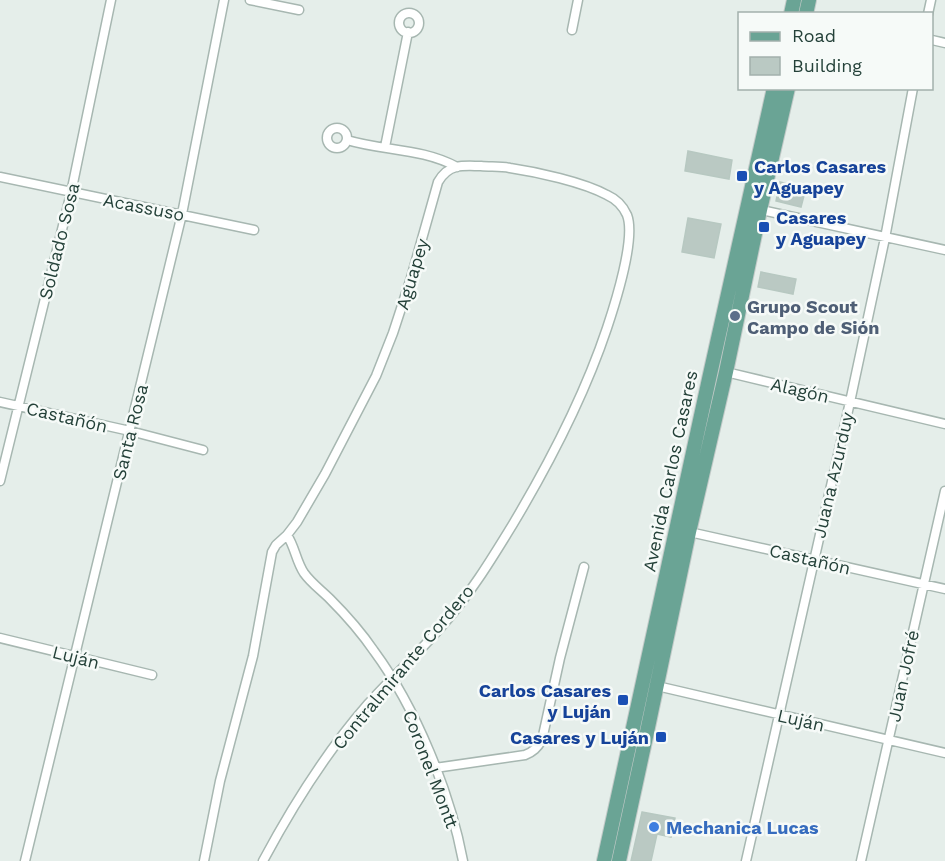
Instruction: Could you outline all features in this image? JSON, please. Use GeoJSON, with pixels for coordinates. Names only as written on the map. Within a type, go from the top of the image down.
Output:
{"type":"FeatureCollection","features":[{"type":"Feature","properties":{"kind":"main road","name":"Avenida Carlos Casares"},"geometry":{"type":"LineString","coordinates":[[619,861],[657,686],[683,530],[726,372],[774,90]]}},
{"type":"Feature","properties":{"kind":"main road","name":"Avenida Carlos Casares"},"geometry":{"type":"LineString","coordinates":[[604,861],[683,530],[754,208],[787,90]]}},
{"type":"Feature","properties":{"kind":"street","name":"Soldado Sosa"},"geometry":{"type":"LineString","coordinates":[[0,481],[71,193],[111,0]]}},
{"type":"Feature","properties":{"kind":"street","name":"Santa Rosa"},"geometry":{"type":"LineString","coordinates":[[25,861],[182,214],[224,0]]}},
{"type":"Feature","properties":{"kind":"street"},"geometry":{"type":"LineString","coordinates":[[250,0],[299,10]]}},
{"type":"Feature","properties":{"kind":"street"},"geometry":{"type":"LineString","coordinates":[[572,30],[578,0]]}},
{"type":"Feature","properties":{"kind":"street"},"geometry":{"type":"LineString","coordinates":[[385,147],[408,32]]}},
{"type":"Feature","properties":{"kind":"street","name":"Juana Azurduy"},"geometry":{"type":"LineString","coordinates":[[746,861],[850,402],[885,238],[913,90]]}},
{"type":"Feature","properties":{"kind":"street"},"geometry":{"type":"LineString","coordinates":[[347,140],[433,157],[457,166]]}},
{"type":"Feature","properties":{"kind":"street","name":"Contralmirante Cordero"},"geometry":{"type":"LineString","coordinates":[[263,861],[302,792],[324,760],[366,706],[441,627],[468,593],[525,504],[579,402],[594,366],[622,274],[629,222],[620,204],[607,194],[541,174],[509,168],[457,166]]}},
{"type":"Feature","properties":{"kind":"street","name":"Aguapey"},"geometry":{"type":"LineString","coordinates":[[204,861],[220,781],[253,656],[273,552],[276,545],[287,536],[297,522],[376,376],[411,278],[438,182],[442,175],[457,166]]}},
{"type":"Feature","properties":{"kind":"street","name":"Acassuso"},"geometry":{"type":"LineString","coordinates":[[0,177],[254,230]]}},
{"type":"Feature","properties":{"kind":"street"},"geometry":{"type":"LineString","coordinates":[[754,208],[945,250]]}},
{"type":"Feature","properties":{"kind":"street","name":"Alagón"},"geometry":{"type":"LineString","coordinates":[[726,372],[945,424]]}},
{"type":"Feature","properties":{"kind":"street","name":"Castañón"},"geometry":{"type":"LineString","coordinates":[[0,402],[203,450]]}},
{"type":"Feature","properties":{"kind":"street","name":"Juan Jofré"},"geometry":{"type":"LineString","coordinates":[[861,861],[945,491]]}},
{"type":"Feature","properties":{"kind":"street","name":"Castañón"},"geometry":{"type":"LineString","coordinates":[[683,530],[945,589]]}},
{"type":"Feature","properties":{"kind":"street","name":"Coronel Montt"},"geometry":{"type":"LineString","coordinates":[[287,536],[298,563],[309,579],[349,618],[392,677],[420,732],[435,768],[453,820],[463,861]]}},
{"type":"Feature","properties":{"kind":"street"},"geometry":{"type":"LineString","coordinates":[[435,768],[525,755],[537,748],[542,740],[560,658],[584,567]]}},
{"type":"Feature","properties":{"kind":"street","name":"Luján"},"geometry":{"type":"LineString","coordinates":[[0,638],[152,675]]}},
{"type":"Feature","properties":{"kind":"street","name":"Luján"},"geometry":{"type":"LineString","coordinates":[[657,686],[945,753]]}},
{"type":"Feature","properties":{"kind":"building"},"geometry":{"type":"Polygon","coordinates":[[[688,151],[732,160],[729,179],[685,171],[688,151]]]}},
{"type":"Feature","properties":{"kind":"building"},"geometry":{"type":"Polygon","coordinates":[[[780,182],[806,188],[801,207],[776,201],[780,182]]]}},
{"type":"Feature","properties":{"kind":"building"},"geometry":{"type":"Polygon","coordinates":[[[688,218],[721,224],[714,258],[682,252],[688,218]]]}},
{"type":"Feature","properties":{"kind":"building"},"geometry":{"type":"Polygon","coordinates":[[[761,272],[796,279],[793,294],[758,287],[761,272]]]}},
{"type":"Feature","properties":{"kind":"building"},"geometry":{"type":"Polygon","coordinates":[[[642,812],[675,818],[671,837],[657,834],[651,861],[631,861],[642,812]]]}},
{"type":"Feature","properties":{"kind":"place","name":"Carlos Casares y Aguapey"},"geometry":{"type":"Point","coordinates":[742,176]}},
{"type":"Feature","properties":{"kind":"place","name":"Casares y Aguapey"},"geometry":{"type":"Point","coordinates":[764,227]}},
{"type":"Feature","properties":{"kind":"place","name":"Grupo Scout Campo de Sión"},"geometry":{"type":"Point","coordinates":[735,316]}},
{"type":"Feature","properties":{"kind":"place","name":"Carlos Casares y Luján"},"geometry":{"type":"Point","coordinates":[623,700]}},
{"type":"Feature","properties":{"kind":"place","name":"Casares y Luján"},"geometry":{"type":"Point","coordinates":[661,737]}},
{"type":"Feature","properties":{"kind":"place","name":"Mechanica Lucas"},"geometry":{"type":"Point","coordinates":[654,827]}}]}
